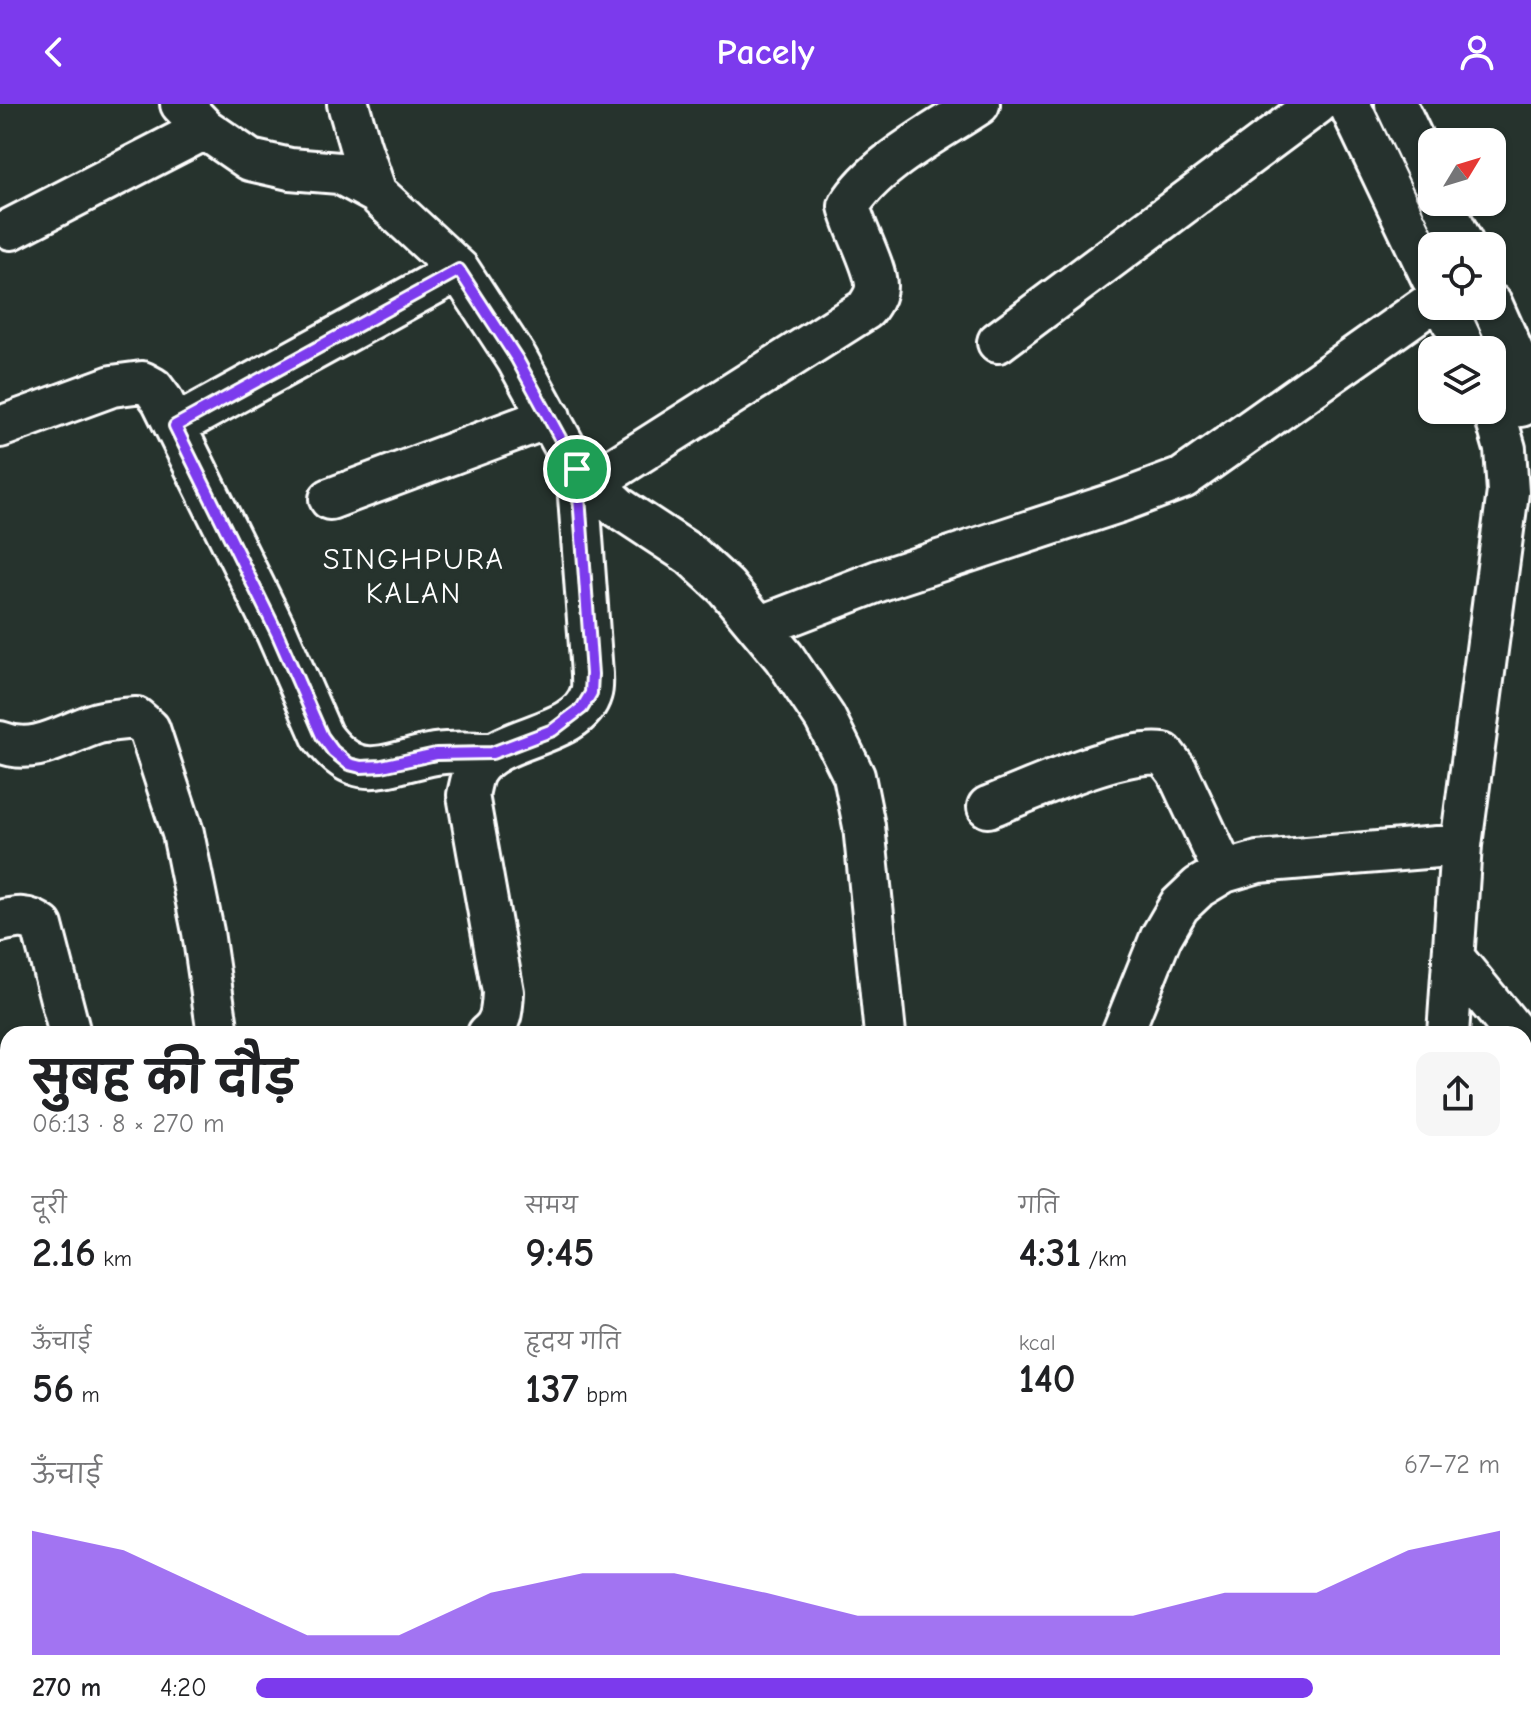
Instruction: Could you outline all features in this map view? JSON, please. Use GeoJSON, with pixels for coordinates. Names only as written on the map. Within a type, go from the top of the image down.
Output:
{"type":"FeatureCollection","features":[{"type":"Feature","properties":{"kind":"street"},"geometry":{"type":"LineString","coordinates":[[348,104],[376,193]]}},
{"type":"Feature","properties":{"kind":"street"},"geometry":{"type":"LineString","coordinates":[[584,476],[866,309],[874,297],[876,285],[849,206],[857,192],[879,172],[979,104]]}},
{"type":"Feature","properties":{"kind":"street"},"geometry":{"type":"LineString","coordinates":[[998,342],[1317,104]]}},
{"type":"Feature","properties":{"kind":"street"},"geometry":{"type":"LineString","coordinates":[[1349,104],[1418,249]]}},
{"type":"Feature","properties":{"kind":"street"},"geometry":{"type":"LineString","coordinates":[[1396,104],[1418,150]]}},
{"type":"Feature","properties":{"kind":"street"},"geometry":{"type":"LineString","coordinates":[[11,229],[193,116],[250,160],[290,169],[339,173],[376,193],[459,270],[517,359],[584,476],[618,507],[691,555],[726,587],[784,657],[825,718],[854,776],[864,826],[884,1026]]}},
{"type":"Feature","properties":{"kind":"street"},"geometry":{"type":"LineString","coordinates":[[175,426],[459,270]]}},
{"type":"Feature","properties":{"kind":"street"},"geometry":{"type":"LineString","coordinates":[[759,627],[881,580],[1183,478],[1418,312]]}},
{"type":"Feature","properties":{"kind":"street"},"geometry":{"type":"LineString","coordinates":[[1449,1026],[1461,845],[1508,492],[1505,449],[1509,405],[1519,366],[1499,320]]}},
{"type":"Feature","properties":{"kind":"street"},"geometry":{"type":"LineString","coordinates":[[0,427],[112,386],[142,382],[153,388],[162,400],[277,633],[322,736],[333,751],[349,764],[361,767],[382,766],[436,754],[492,753],[553,730],[582,708],[591,693],[592,674],[584,476]]}},
{"type":"Feature","properties":{"kind":"street"},"geometry":{"type":"LineString","coordinates":[[330,499],[550,417]]}},
{"type":"Feature","properties":{"kind":"street"},"geometry":{"type":"LineString","coordinates":[[0,742],[24,747],[42,746],[97,724],[120,719],[136,718],[149,729],[183,833],[203,932],[217,1026]]}},
{"type":"Feature","properties":{"kind":"street"},"geometry":{"type":"LineString","coordinates":[[988,807],[1109,761],[1144,752],[1164,754],[1177,771],[1224,872]]}},
{"type":"Feature","properties":{"kind":"street"},"geometry":{"type":"LineString","coordinates":[[492,753],[474,772],[468,795],[503,992],[502,1015],[495,1026]]}},
{"type":"Feature","properties":{"kind":"street"},"geometry":{"type":"LineString","coordinates":[[1125,1026],[1161,937],[1179,906],[1199,887],[1224,872],[1258,862],[1461,845]]}},
{"type":"Feature","properties":{"kind":"street"},"geometry":{"type":"LineString","coordinates":[[0,921],[16,917],[33,919],[42,926],[68,1026]]}},
{"type":"Feature","properties":{"kind":"street"},"geometry":{"type":"LineString","coordinates":[[1453,957],[1509,1026]]}},
{"type":"Feature","properties":{"kind":"district","name":"SINGHPURA KALAN"},"geometry":{"type":"Point","coordinates":[414,576]}},
{"type":"Feature","properties":{"kind":"route"},"geometry":{"type":"LineString","coordinates":[[459,270],[517,359],[577,469],[592,674],[591,693],[582,708],[553,730],[492,753],[436,754],[382,766],[361,767],[349,764],[333,751],[322,736],[277,633],[175,426],[459,270]]}}]}
